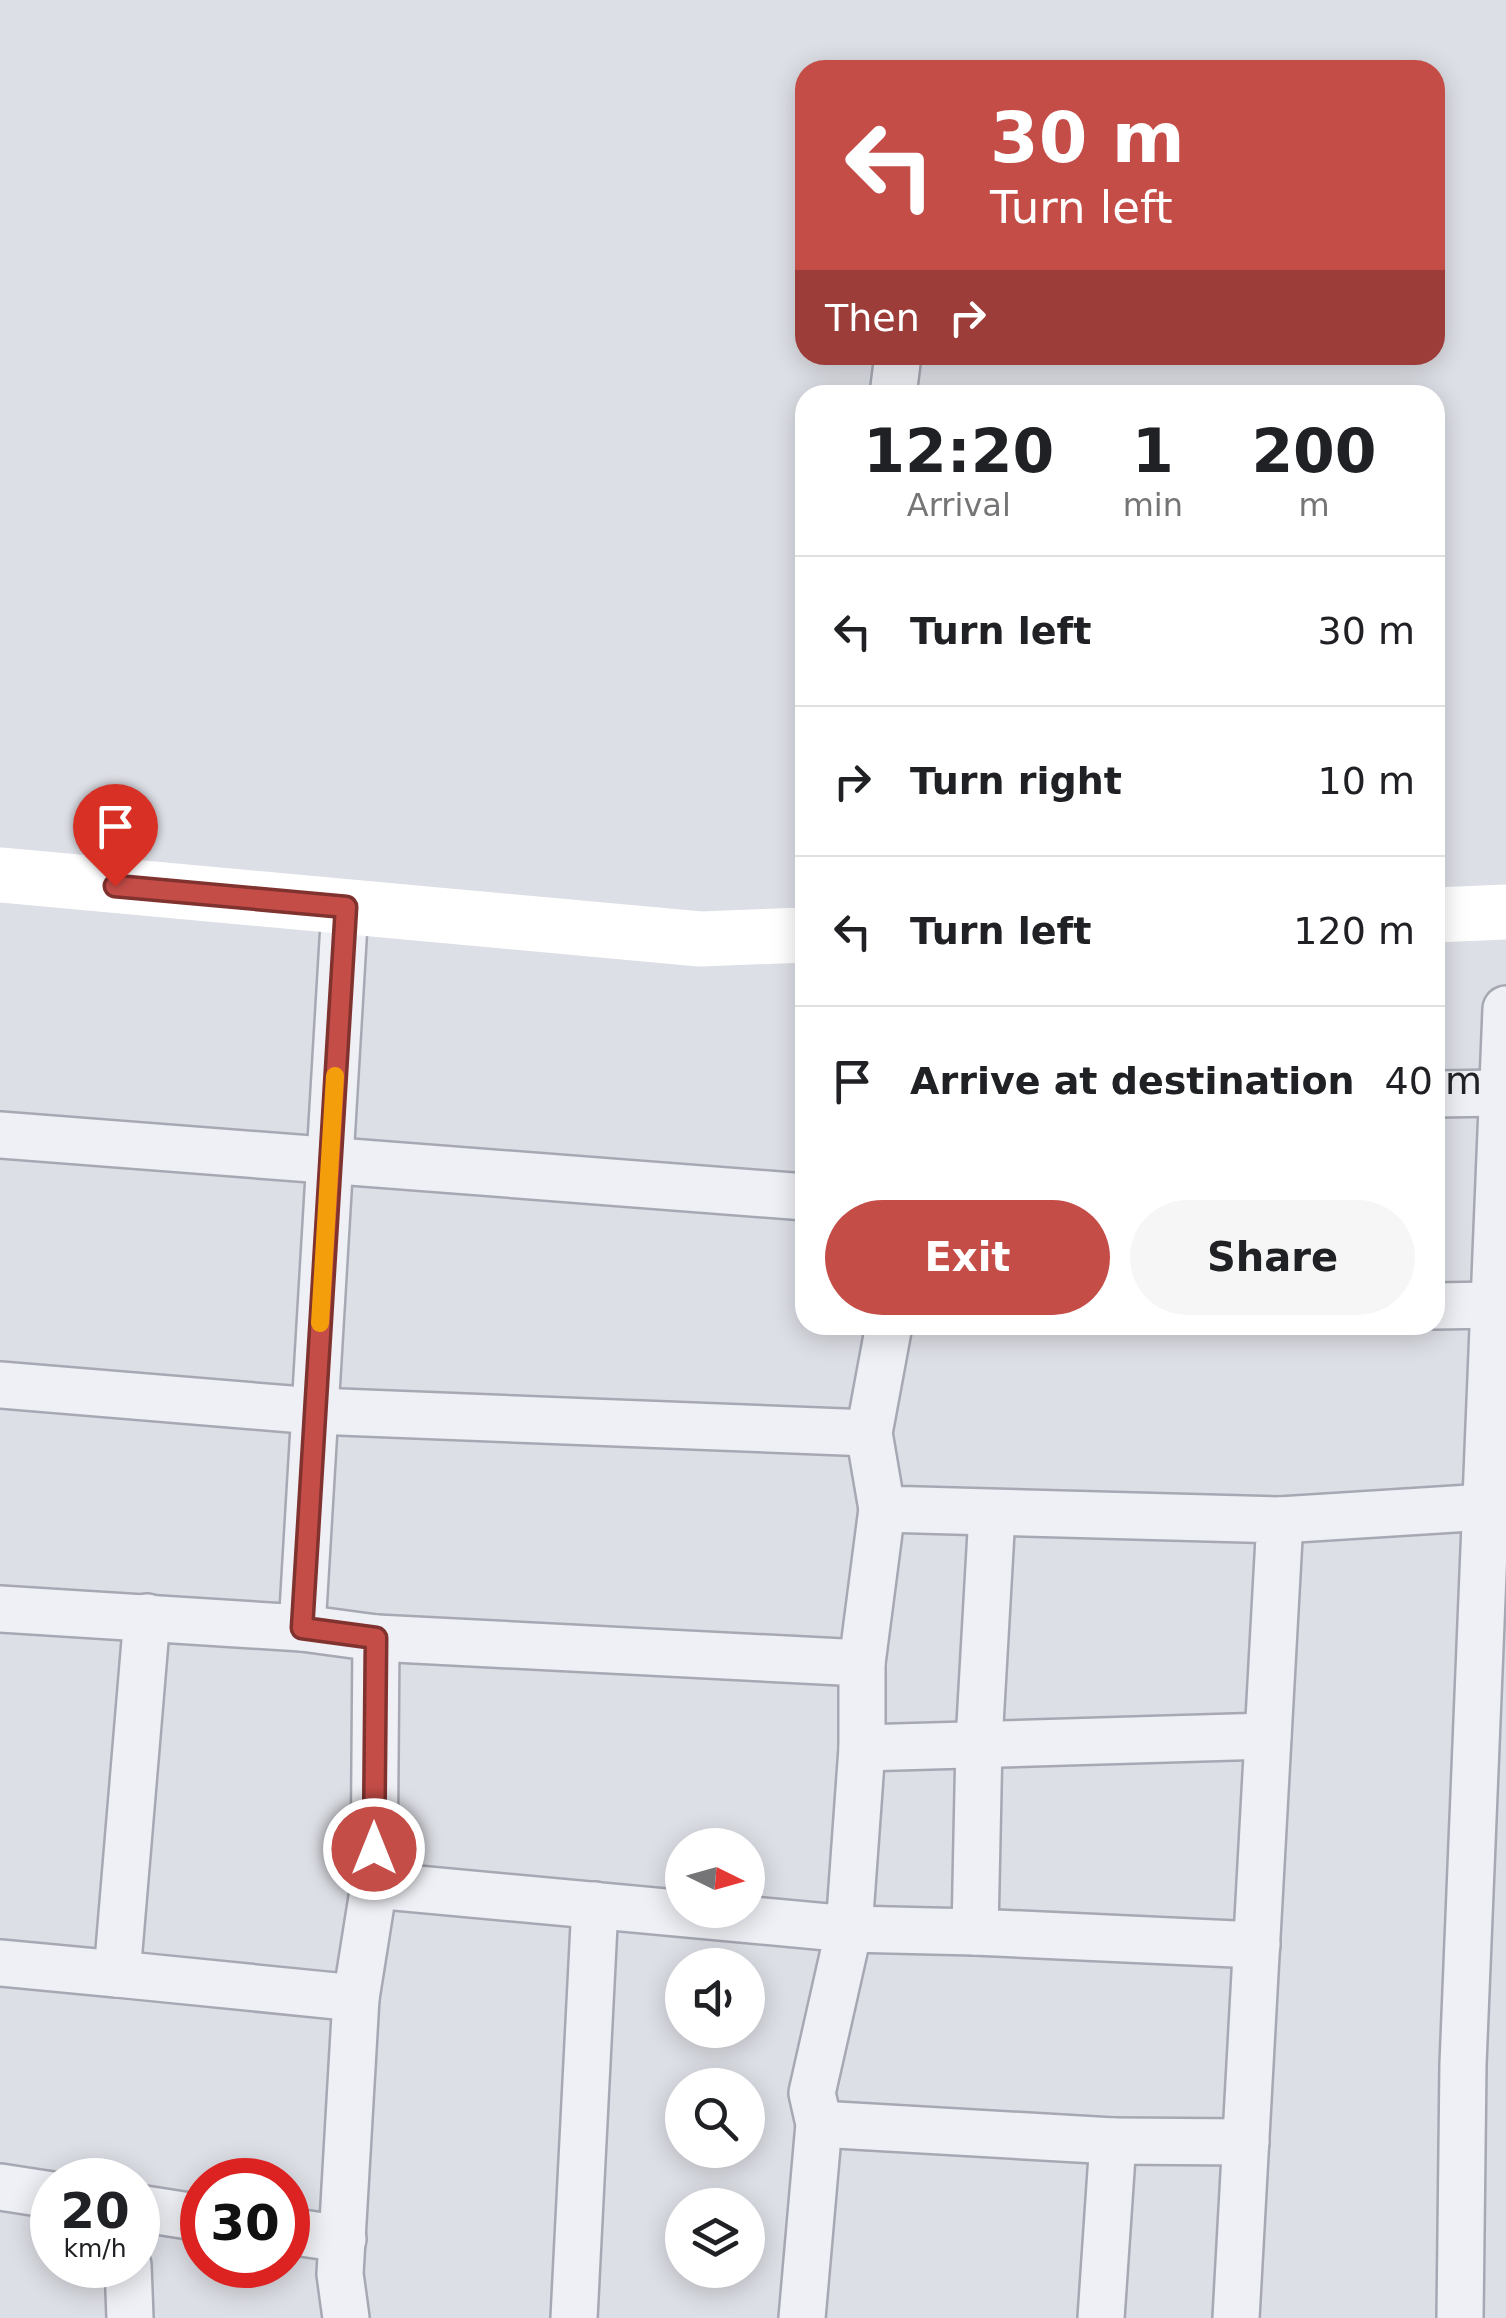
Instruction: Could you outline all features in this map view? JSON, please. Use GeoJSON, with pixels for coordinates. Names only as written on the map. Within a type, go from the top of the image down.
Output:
{"type":"FeatureCollection","features":[{"type":"Feature","properties":{"kind":"street"},"geometry":{"type":"LineString","coordinates":[[0,875],[700,938],[795,935]]}},
{"type":"Feature","properties":{"kind":"street"},"geometry":{"type":"LineString","coordinates":[[302,1628],[346,907]]}},
{"type":"Feature","properties":{"kind":"street"},"geometry":{"type":"LineString","coordinates":[[1445,915],[1506,912]]}},
{"type":"Feature","properties":{"kind":"street"},"geometry":{"type":"LineString","coordinates":[[1460,2318],[1463,2064],[1506,1008]]}},
{"type":"Feature","properties":{"kind":"street"},"geometry":{"type":"LineString","coordinates":[[1445,1094],[1502,1093]]}},
{"type":"Feature","properties":{"kind":"street"},"geometry":{"type":"LineString","coordinates":[[0,1135],[795,1196]]}},
{"type":"Feature","properties":{"kind":"street"},"geometry":{"type":"LineString","coordinates":[[1445,1306],[1494,1306]]}},
{"type":"Feature","properties":{"kind":"street"},"geometry":{"type":"LineString","coordinates":[[802,2318],[819,2124],[812,2092],[849,1929],[862,1748],[862,1663],[882,1508],[870,1433],[887,1335]]}},
{"type":"Feature","properties":{"kind":"street"},"geometry":{"type":"LineString","coordinates":[[0,1385],[315,1411],[870,1433]]}},
{"type":"Feature","properties":{"kind":"street"},"geometry":{"type":"LineString","coordinates":[[882,1508],[1280,1520],[1486,1507]]}},
{"type":"Feature","properties":{"kind":"street"},"geometry":{"type":"LineString","coordinates":[[976,1932],[979,1742],[992,1514]]}},
{"type":"Feature","properties":{"kind":"street"},"geometry":{"type":"LineString","coordinates":[[1236,2318],[1280,1520]]}},
{"type":"Feature","properties":{"kind":"street"},"geometry":{"type":"LineString","coordinates":[[0,1609],[302,1628],[376,1638],[862,1663]]}},
{"type":"Feature","properties":{"kind":"street"},"geometry":{"type":"LineString","coordinates":[[117,1974],[147,1617]]}},
{"type":"Feature","properties":{"kind":"street"},"geometry":{"type":"LineString","coordinates":[[346,2318],[340,2274],[356,1998],[374,1885],[376,1638]]}},
{"type":"Feature","properties":{"kind":"street"},"geometry":{"type":"LineString","coordinates":[[862,1748],[1268,1736]]}},
{"type":"Feature","properties":{"kind":"street"},"geometry":{"type":"LineString","coordinates":[[374,1885],[849,1929],[1256,1945]]}},
{"type":"Feature","properties":{"kind":"street"},"geometry":{"type":"LineString","coordinates":[[574,2318],[594,1905]]}},
{"type":"Feature","properties":{"kind":"street"},"geometry":{"type":"LineString","coordinates":[[0,1963],[356,1998]]}},
{"type":"Feature","properties":{"kind":"street"},"geometry":{"type":"LineString","coordinates":[[819,2124],[1113,2140],[1246,2142]]}},
{"type":"Feature","properties":{"kind":"street"},"geometry":{"type":"LineString","coordinates":[[1101,2318],[1113,2140]]}},
{"type":"Feature","properties":{"kind":"street"},"geometry":{"type":"LineString","coordinates":[[0,2188],[30,2192]]}},
{"type":"Feature","properties":{"kind":"street"},"geometry":{"type":"LineString","coordinates":[[310,2234],[343,2239]]}},
{"type":"Feature","properties":{"kind":"street"},"geometry":{"type":"LineString","coordinates":[[129,2288],[130,2318]]}},
{"type":"Feature","properties":{"kind":"slow traffic"},"geometry":{"type":"LineString","coordinates":[[320,1323],[335,1076]]}},
{"type":"Feature","properties":{"kind":"route"},"geometry":{"type":"LineString","coordinates":[[115,886],[346,907],[302,1628],[376,1638],[374,1849]]}}]}
